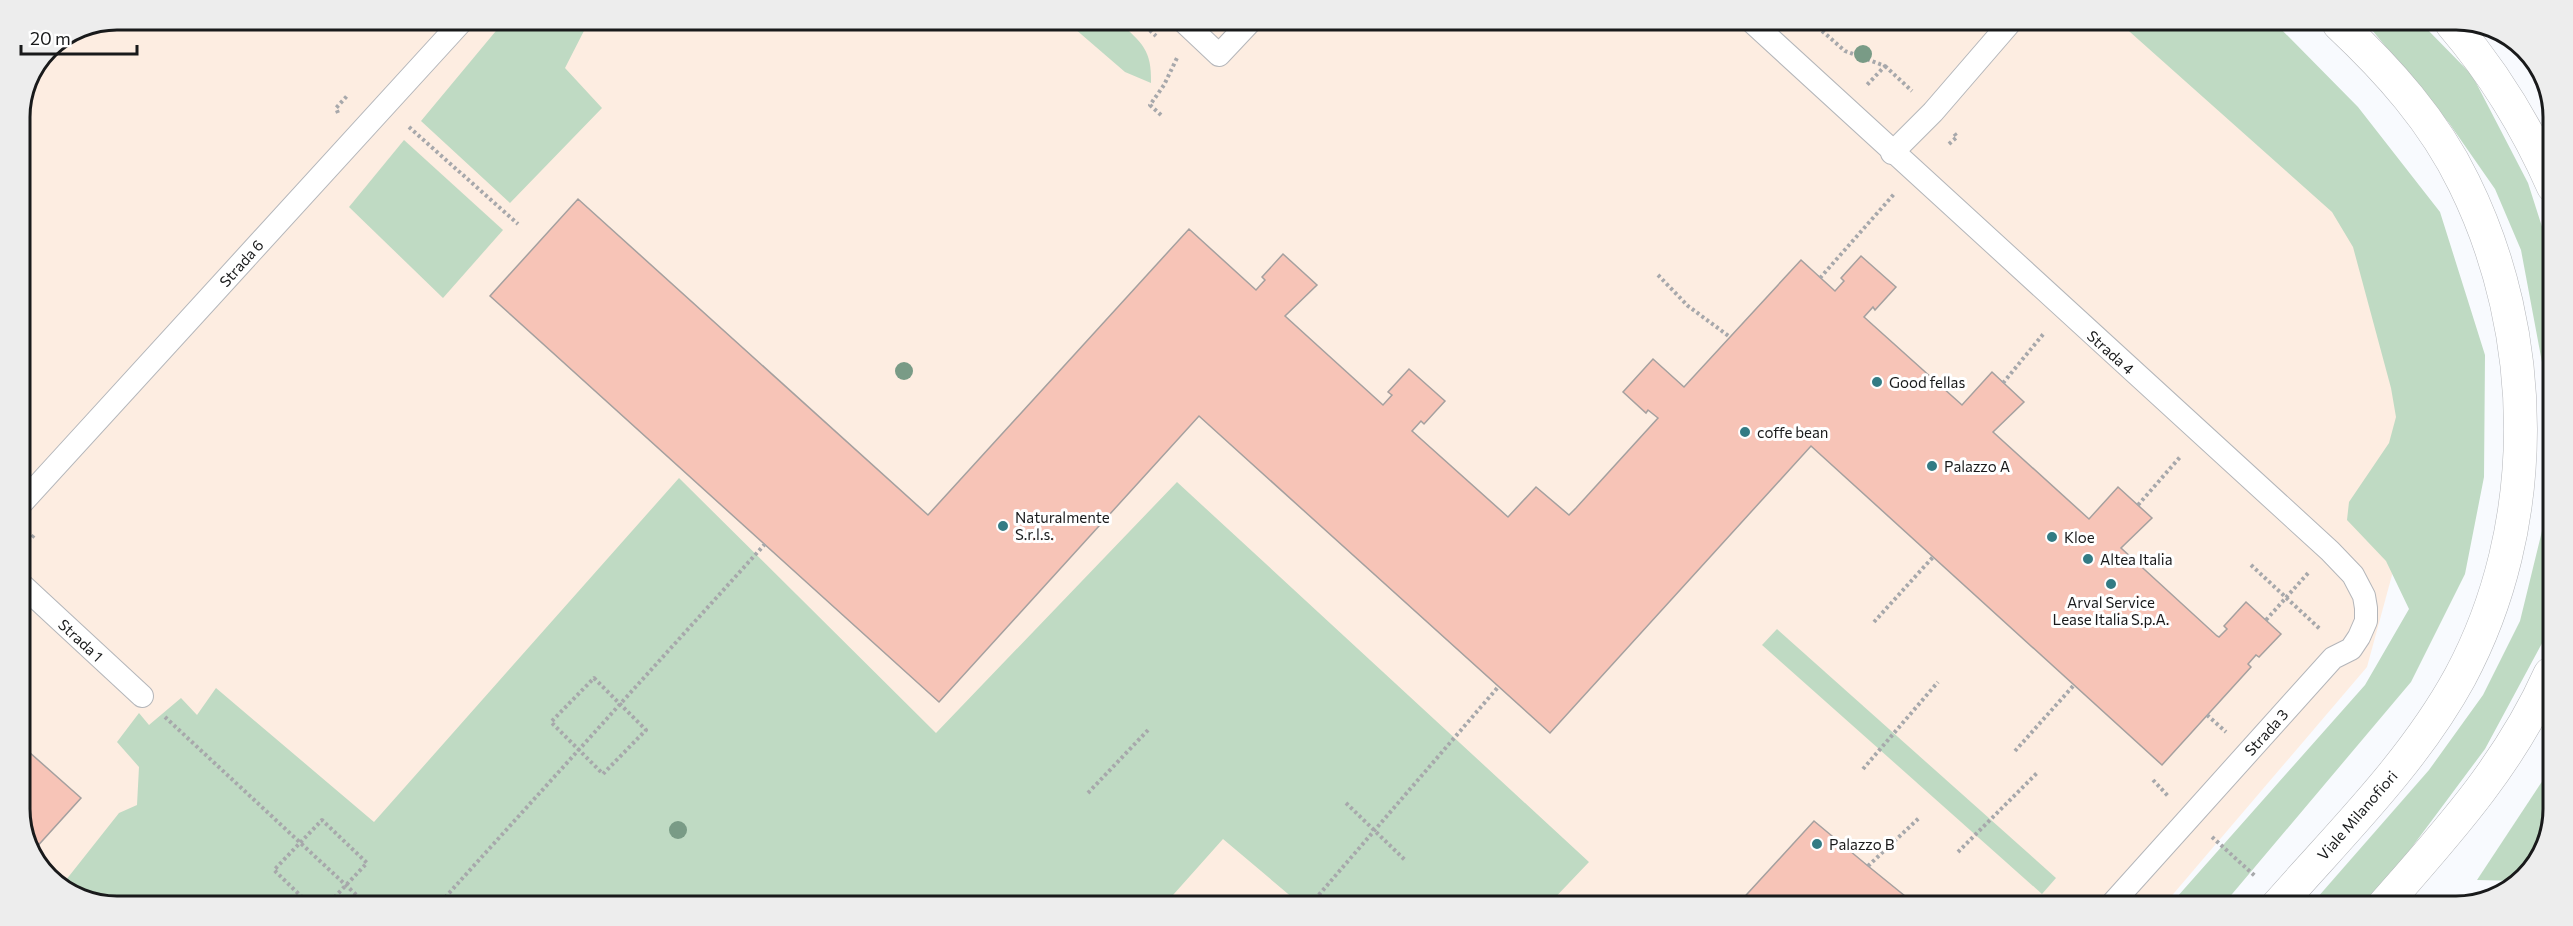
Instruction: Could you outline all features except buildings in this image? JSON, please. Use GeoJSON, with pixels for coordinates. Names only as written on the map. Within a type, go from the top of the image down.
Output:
{"type":"FeatureCollection","features":[{"type":"Feature","properties":{"kind":"main road","name":"Viale Milanofiori"},"geometry":{"type":"LineString","coordinates":[[2286,896],[2402,764],[2434,721],[2472,650],[2492,600],[2506,550],[2517,498],[2521,446],[2517,365],[2508,310],[2494,257],[2463,181],[2437,136],[2407,94],[2345,30]]}},
{"type":"Feature","properties":{"kind":"main road"},"geometry":{"type":"LineString","coordinates":[[2457,30],[2505,94],[2543,165]]}},
{"type":"Feature","properties":{"kind":"main road"},"geometry":{"type":"LineString","coordinates":[[2392,896],[2483,790],[2517,739],[2543,688]]}},
{"type":"Feature","properties":{"kind":"lane","name":"Strada 6"},"geometry":{"type":"LineString","coordinates":[[30,494],[454,30]]}},
{"type":"Feature","properties":{"kind":"lane"},"geometry":{"type":"LineString","coordinates":[[1192,30],[1219,56],[1243,30]]}},
{"type":"Feature","properties":{"kind":"lane","name":"Strada 4"},"geometry":{"type":"LineString","coordinates":[[1761,30],[1892,153],[2330,551]]}},
{"type":"Feature","properties":{"kind":"lane"},"geometry":{"type":"LineString","coordinates":[[1892,153],[1933,112],[2004,30]]}},
{"type":"Feature","properties":{"kind":"lane","name":"Strada 3"},"geometry":{"type":"LineString","coordinates":[[2119,896],[2333,658],[2351,649],[2359,637],[2366,621],[2364,596],[2354,575],[2330,551]]}},
{"type":"Feature","properties":{"kind":"lane","name":"Strada 1"},"geometry":{"type":"LineString","coordinates":[[30,592],[142,696]]}},
{"type":"Feature","properties":{"kind":"path"},"geometry":{"type":"LineString","coordinates":[[1150,30],[1163,42]]}},
{"type":"Feature","properties":{"kind":"path"},"geometry":{"type":"LineString","coordinates":[[1821,30],[1845,51],[1885,66],[1902,80]]}},
{"type":"Feature","properties":{"kind":"path"},"geometry":{"type":"LineString","coordinates":[[1161,115],[1150,105],[1164,85],[1177,56],[1170,49]]}},
{"type":"Feature","properties":{"kind":"path"},"geometry":{"type":"LineString","coordinates":[[1846,109],[1885,66]]}},
{"type":"Feature","properties":{"kind":"path"},"geometry":{"type":"LineString","coordinates":[[385,106],[518,224]]}},
{"type":"Feature","properties":{"kind":"path"},"geometry":{"type":"LineString","coordinates":[[1820,278],[1913,172]]}},
{"type":"Feature","properties":{"kind":"path"},"geometry":{"type":"LineString","coordinates":[[1658,275],[1688,306],[1730,337]]}},
{"type":"Feature","properties":{"kind":"path"},"geometry":{"type":"LineString","coordinates":[[2003,383],[2064,309]]}},
{"type":"Feature","properties":{"kind":"path"},"geometry":{"type":"LineString","coordinates":[[2138,506],[2201,434]]}},
{"type":"Feature","properties":{"kind":"path"},"geometry":{"type":"LineString","coordinates":[[446,896],[765,544]]}},
{"type":"Feature","properties":{"kind":"path"},"geometry":{"type":"LineString","coordinates":[[2266,620],[2330,551]]}},
{"type":"Feature","properties":{"kind":"path"},"geometry":{"type":"LineString","coordinates":[[1874,622],[1933,557]]}},
{"type":"Feature","properties":{"kind":"path"},"geometry":{"type":"LineString","coordinates":[[594,678],[646,730],[603,774],[578,750],[551,722],[594,678]]}},
{"type":"Feature","properties":{"kind":"path"},"geometry":{"type":"LineString","coordinates":[[1863,769],[1938,682]]}},
{"type":"Feature","properties":{"kind":"path"},"geometry":{"type":"LineString","coordinates":[[2014,751],[2074,685]]}},
{"type":"Feature","properties":{"kind":"path"},"geometry":{"type":"LineString","coordinates":[[1318,896],[1499,686]]}},
{"type":"Feature","properties":{"kind":"path"},"geometry":{"type":"LineString","coordinates":[[142,696],[358,896]]}},
{"type":"Feature","properties":{"kind":"path"},"geometry":{"type":"LineString","coordinates":[[2207,716],[2231,737]]}},
{"type":"Feature","properties":{"kind":"path"},"geometry":{"type":"LineString","coordinates":[[1088,793],[1150,728]]}},
{"type":"Feature","properties":{"kind":"path"},"geometry":{"type":"LineString","coordinates":[[1958,852],[2038,772]]}},
{"type":"Feature","properties":{"kind":"path"},"geometry":{"type":"LineString","coordinates":[[2153,780],[2262,882],[2272,896]]}},
{"type":"Feature","properties":{"kind":"path"},"geometry":{"type":"LineString","coordinates":[[1346,802],[1406,861]]}},
{"type":"Feature","properties":{"kind":"path"},"geometry":{"type":"LineString","coordinates":[[1868,866],[1919,818]]}},
{"type":"Feature","properties":{"kind":"path"},"geometry":{"type":"LineString","coordinates":[[301,896],[274,870],[322,820],[367,863],[336,896]]}},
{"type":"Feature","properties":{"kind":"shaded area"},"geometry":{"type":"Polygon","coordinates":[[[117,30],[2253,30],[2444,384],[2367,667],[2172,896],[117,896],[100,894],[73,884],[55,871],[37,843],[30,815],[30,117],[32,100],[37,83],[55,55],[83,37],[117,30]]]}},
{"type":"Feature","properties":{"kind":"green space"},"geometry":{"type":"Polygon","coordinates":[[[497,30],[584,30],[565,68],[602,108],[510,203],[421,121],[497,30]]]}},
{"type":"Feature","properties":{"kind":"green space"},"geometry":{"type":"Polygon","coordinates":[[[1076,30],[1128,30],[1144,48],[1150,63],[1151,83],[1125,72],[1076,30]]]}},
{"type":"Feature","properties":{"kind":"green space"},"geometry":{"type":"Polygon","coordinates":[[[2128,30],[2282,30],[2358,107],[2440,212],[2485,355],[2484,477],[2465,574],[2411,682],[2230,896],[2178,896],[2365,685],[2409,609],[2386,561],[2347,520],[2349,502],[2389,443],[2396,417],[2391,388],[2353,247],[2332,212],[2128,30]]]}},
{"type":"Feature","properties":{"kind":"green space"},"geometry":{"type":"Polygon","coordinates":[[[2372,30],[2428,30],[2472,75],[2528,183],[2543,230],[2543,368],[2521,250],[2495,189],[2449,123],[2372,30]]]}},
{"type":"Feature","properties":{"kind":"green space"},"geometry":{"type":"Polygon","coordinates":[[[404,140],[503,230],[443,298],[349,207],[404,140]]]}},
{"type":"Feature","properties":{"kind":"green space"},"geometry":{"type":"Polygon","coordinates":[[[2543,452],[2543,641],[2485,749],[2383,886],[2374,896],[2319,896],[2429,770],[2483,695],[2520,621],[2542,531],[2543,452]]]}},
{"type":"Feature","properties":{"kind":"green space"},"geometry":{"type":"Polygon","coordinates":[[[679,478],[936,733],[1177,482],[1589,862],[1557,896],[1291,896],[1223,839],[1172,896],[117,896],[89,891],[66,880],[119,813],[137,805],[139,767],[117,742],[139,713],[149,725],[181,698],[197,715],[216,688],[374,822],[679,478]]]}},
{"type":"Feature","properties":{"kind":"green space"},"geometry":{"type":"Polygon","coordinates":[[[1777,629],[2056,878],[2042,894],[1762,645],[1777,629]]]}},
{"type":"Feature","properties":{"kind":"green space"},"geometry":{"type":"Polygon","coordinates":[[[2543,780],[2542,821],[2534,848],[2528,858],[2505,881],[2477,880],[2543,780]]]}},
{"type":"Feature","properties":{"kind":"place","name":"Good fellas"},"geometry":{"type":"Point","coordinates":[1877,382]}},
{"type":"Feature","properties":{"kind":"place","name":"coffe bean"},"geometry":{"type":"Point","coordinates":[1745,432]}},
{"type":"Feature","properties":{"kind":"place","name":"Palazzo A"},"geometry":{"type":"Point","coordinates":[1932,466]}},
{"type":"Feature","properties":{"kind":"place","name":"Naturalmente S.r.l.s."},"geometry":{"type":"Point","coordinates":[1003,526]}},
{"type":"Feature","properties":{"kind":"place","name":"Kloe"},"geometry":{"type":"Point","coordinates":[2052,537]}},
{"type":"Feature","properties":{"kind":"place","name":"Altea Italia"},"geometry":{"type":"Point","coordinates":[2088,559]}},
{"type":"Feature","properties":{"kind":"place","name":"Arval Service Lease Italia S.p.A."},"geometry":{"type":"Point","coordinates":[2111,584]}},
{"type":"Feature","properties":{"kind":"place","name":"Palazzo B"},"geometry":{"type":"Point","coordinates":[1817,844]}}]}
